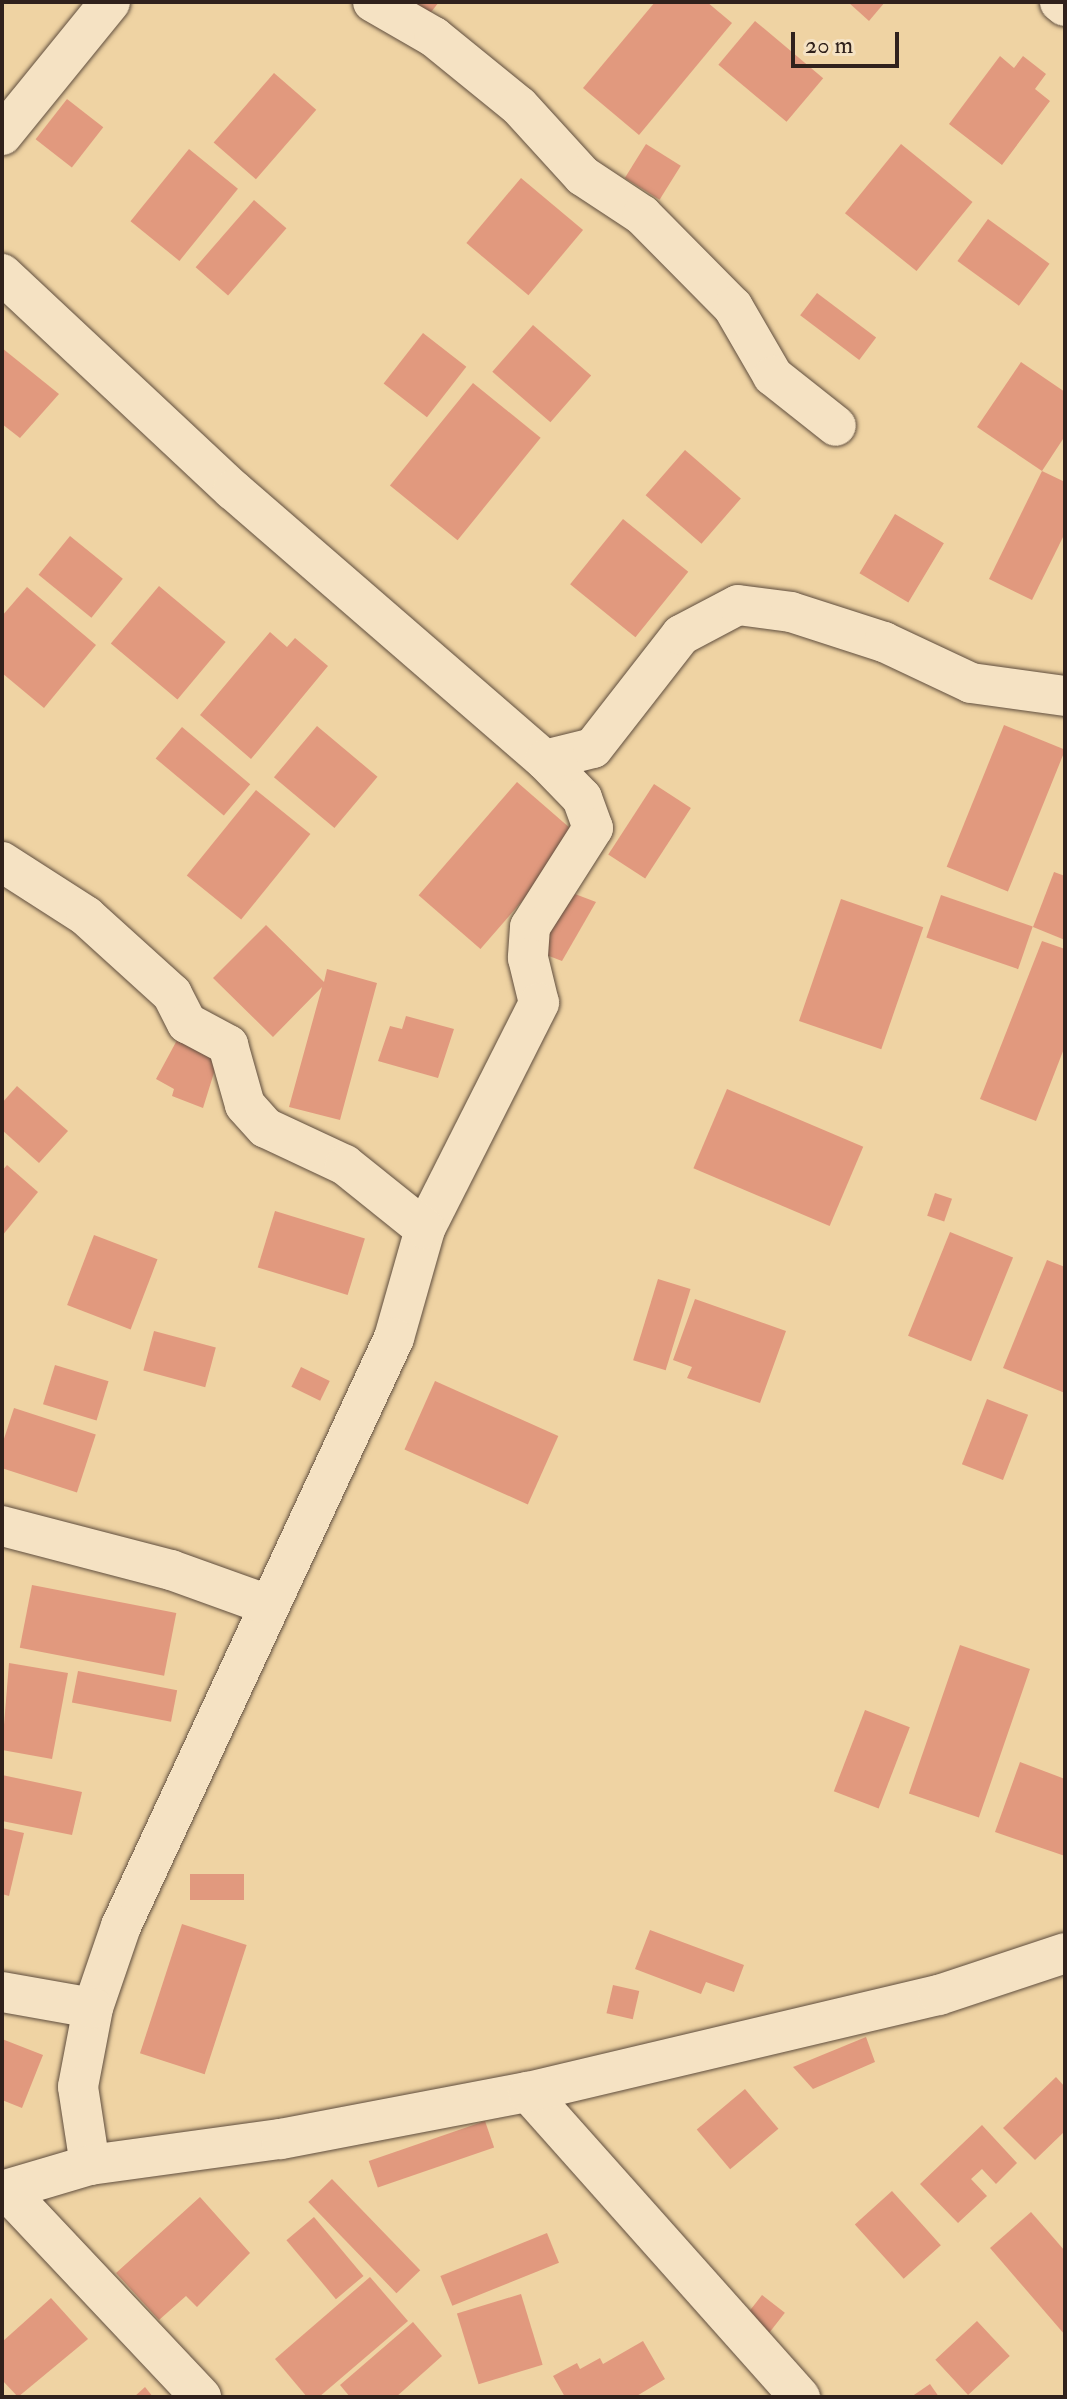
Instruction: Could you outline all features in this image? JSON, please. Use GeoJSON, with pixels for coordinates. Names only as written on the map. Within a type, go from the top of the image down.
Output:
{"type":"FeatureCollection","features":[{"type":"Feature","properties":{"kind":"street"},"geometry":{"type":"LineString","coordinates":[[2,135],[110,2]]}},
{"type":"Feature","properties":{"kind":"street"},"geometry":{"type":"LineString","coordinates":[[373,2],[434,37],[519,106],[583,176],[642,215],[733,307],[773,376],[836,426]]}},
{"type":"Feature","properties":{"kind":"street"},"geometry":{"type":"LineString","coordinates":[[1060,2],[1065,6]]}},
{"type":"Feature","properties":{"kind":"street"},"geometry":{"type":"LineString","coordinates":[[2,274],[233,490],[566,766],[593,828],[530,927],[528,958],[539,1003],[425,1229],[394,1338],[121,1926],[93,2008],[78,2087],[90,2165]]}},
{"type":"Feature","properties":{"kind":"street"},"geometry":{"type":"LineString","coordinates":[[566,766],[681,635],[738,605],[791,612],[884,642],[971,683],[1065,696]]}},
{"type":"Feature","properties":{"kind":"street"},"geometry":{"type":"LineString","coordinates":[[2,862],[86,916],[172,994],[187,1023],[228,1045],[245,1105],[266,1128],[345,1165],[425,1229]]}},
{"type":"Feature","properties":{"kind":"street"},"geometry":{"type":"LineString","coordinates":[[2,1526],[171,1570],[268,1605]]}},
{"type":"Feature","properties":{"kind":"street"},"geometry":{"type":"LineString","coordinates":[[201,2397],[5,2191],[90,2165],[281,2139],[528,2092],[939,1995],[1065,1953]]}},
{"type":"Feature","properties":{"kind":"street"},"geometry":{"type":"LineString","coordinates":[[2,1992],[93,2008]]}},
{"type":"Feature","properties":{"kind":"street"},"geometry":{"type":"LineString","coordinates":[[528,2092],[800,2397]]}},
{"type":"Feature","properties":{"kind":"building"},"geometry":{"type":"Polygon","coordinates":[[[410,2],[439,2],[428,16],[410,2]]]}},
{"type":"Feature","properties":{"kind":"building"},"geometry":{"type":"Polygon","coordinates":[[[655,2],[707,2],[732,23],[639,135],[583,88],[655,2]]]}},
{"type":"Feature","properties":{"kind":"building"},"geometry":{"type":"Polygon","coordinates":[[[848,2],[885,2],[869,21],[848,2]]]}},
{"type":"Feature","properties":{"kind":"building"},"geometry":{"type":"Polygon","coordinates":[[[755,21],[823,78],[787,122],[718,65],[755,21]]]}},
{"type":"Feature","properties":{"kind":"building"},"geometry":{"type":"Polygon","coordinates":[[[1000,56],[1014,68],[1023,56],[1046,74],[1035,89],[1050,101],[1002,165],[949,124],[1000,56]]]}},
{"type":"Feature","properties":{"kind":"building"},"geometry":{"type":"Polygon","coordinates":[[[274,73],[316,110],[256,179],[214,142],[274,73]]]}},
{"type":"Feature","properties":{"kind":"building"},"geometry":{"type":"Polygon","coordinates":[[[67,99],[103,127],[72,168],[36,139],[67,99]]]}},
{"type":"Feature","properties":{"kind":"building"},"geometry":{"type":"Polygon","coordinates":[[[646,144],[681,166],[660,200],[625,178],[646,144]]]}},
{"type":"Feature","properties":{"kind":"building"},"geometry":{"type":"Polygon","coordinates":[[[901,144],[972,202],[916,271],[845,213],[901,144]]]}},
{"type":"Feature","properties":{"kind":"building"},"geometry":{"type":"Polygon","coordinates":[[[189,149],[238,189],[179,261],[130,221],[189,149]]]}},
{"type":"Feature","properties":{"kind":"building"},"geometry":{"type":"Polygon","coordinates":[[[521,178],[583,230],[528,295],[466,243],[521,178]]]}},
{"type":"Feature","properties":{"kind":"building"},"geometry":{"type":"Polygon","coordinates":[[[254,200],[286,228],[228,295],[196,267],[254,200]]]}},
{"type":"Feature","properties":{"kind":"building"},"geometry":{"type":"Polygon","coordinates":[[[988,219],[1049,264],[1019,306],[957,261],[988,219]]]}},
{"type":"Feature","properties":{"kind":"building"},"geometry":{"type":"Polygon","coordinates":[[[817,293],[876,338],[859,360],[800,315],[817,293]]]}},
{"type":"Feature","properties":{"kind":"building"},"geometry":{"type":"Polygon","coordinates":[[[533,325],[591,376],[550,422],[492,372],[533,325]]]}},
{"type":"Feature","properties":{"kind":"building"},"geometry":{"type":"Polygon","coordinates":[[[423,333],[466,367],[427,417],[384,383],[423,333]]]}},
{"type":"Feature","properties":{"kind":"building"},"geometry":{"type":"Polygon","coordinates":[[[2,348],[59,394],[20,438],[2,424],[2,348]]]}},
{"type":"Feature","properties":{"kind":"building"},"geometry":{"type":"Polygon","coordinates":[[[1021,362],[1065,392],[1065,436],[1042,471],[977,427],[1021,362]]]}},
{"type":"Feature","properties":{"kind":"building"},"geometry":{"type":"Polygon","coordinates":[[[473,383],[541,438],[458,540],[390,486],[473,383]]]}},
{"type":"Feature","properties":{"kind":"building"},"geometry":{"type":"Polygon","coordinates":[[[685,450],[741,499],[701,544],[646,495],[685,450]]]}},
{"type":"Feature","properties":{"kind":"building"},"geometry":{"type":"Polygon","coordinates":[[[1042,471],[1065,482],[1065,533],[1032,600],[989,579],[1042,471]]]}},
{"type":"Feature","properties":{"kind":"building"},"geometry":{"type":"Polygon","coordinates":[[[895,514],[944,543],[908,603],[859,573],[895,514]]]}},
{"type":"Feature","properties":{"kind":"building"},"geometry":{"type":"Polygon","coordinates":[[[623,519],[688,572],[635,637],[570,584],[623,519]]]}},
{"type":"Feature","properties":{"kind":"building"},"geometry":{"type":"Polygon","coordinates":[[[70,536],[123,579],[91,618],[39,575],[70,536]]]}},
{"type":"Feature","properties":{"kind":"building"},"geometry":{"type":"Polygon","coordinates":[[[159,586],[226,642],[177,699],[111,643],[159,586]]]}},
{"type":"Feature","properties":{"kind":"building"},"geometry":{"type":"Polygon","coordinates":[[[27,587],[96,645],[44,708],[2,673],[2,616],[27,587]]]}},
{"type":"Feature","properties":{"kind":"building"},"geometry":{"type":"Polygon","coordinates":[[[270,632],[287,647],[295,638],[328,666],[251,759],[200,715],[270,632]]]}},
{"type":"Feature","properties":{"kind":"building"},"geometry":{"type":"Polygon","coordinates":[[[1004,725],[1065,750],[1008,892],[947,867],[1004,725]]]}},
{"type":"Feature","properties":{"kind":"building"},"geometry":{"type":"Polygon","coordinates":[[[317,726],[378,777],[334,828],[274,777],[317,726]]]}},
{"type":"Feature","properties":{"kind":"building"},"geometry":{"type":"Polygon","coordinates":[[[182,727],[250,784],[224,816],[156,758],[182,727]]]}},
{"type":"Feature","properties":{"kind":"building"},"geometry":{"type":"Polygon","coordinates":[[[517,782],[579,836],[480,949],[419,895],[517,782]]]}},
{"type":"Feature","properties":{"kind":"building"},"geometry":{"type":"Polygon","coordinates":[[[654,784],[691,808],[645,878],[608,854],[654,784]]]}},
{"type":"Feature","properties":{"kind":"building"},"geometry":{"type":"Polygon","coordinates":[[[256,790],[310,834],[241,920],[187,875],[256,790]]]}},
{"type":"Feature","properties":{"kind":"building"},"geometry":{"type":"Polygon","coordinates":[[[1054,872],[1065,876],[1065,940],[1033,927],[1054,872]]]}},
{"type":"Feature","properties":{"kind":"building"},"geometry":{"type":"Polygon","coordinates":[[[575,894],[596,902],[562,961],[536,951],[575,894]]]}},
{"type":"Feature","properties":{"kind":"building"},"geometry":{"type":"Polygon","coordinates":[[[941,895],[1033,927],[1018,969],[926,938],[941,895]]]}},
{"type":"Feature","properties":{"kind":"building"},"geometry":{"type":"Polygon","coordinates":[[[841,899],[923,927],[881,1049],[799,1021],[841,899]]]}},
{"type":"Feature","properties":{"kind":"building"},"geometry":{"type":"Polygon","coordinates":[[[266,925],[324,982],[327,969],[377,983],[340,1120],[289,1107],[322,987],[273,1037],[213,978],[266,925]]]}},
{"type":"Feature","properties":{"kind":"building"},"geometry":{"type":"Polygon","coordinates":[[[1042,941],[1065,949],[1065,1046],[1036,1121],[980,1099],[1042,941]]]}},
{"type":"Feature","properties":{"kind":"building"},"geometry":{"type":"Polygon","coordinates":[[[406,1016],[454,1029],[438,1078],[378,1061],[390,1026],[402,1029],[406,1016]]]}},
{"type":"Feature","properties":{"kind":"building"},"geometry":{"type":"Polygon","coordinates":[[[183,1029],[222,1047],[203,1108],[172,1096],[174,1089],[156,1079],[183,1029]]]}},
{"type":"Feature","properties":{"kind":"building"},"geometry":{"type":"Polygon","coordinates":[[[17,1086],[68,1131],[39,1163],[2,1130],[2,1103],[17,1086]]]}},
{"type":"Feature","properties":{"kind":"building"},"geometry":{"type":"Polygon","coordinates":[[[727,1089],[863,1147],[830,1226],[693,1168],[727,1089]]]}},
{"type":"Feature","properties":{"kind":"building"},"geometry":{"type":"Polygon","coordinates":[[[7,1165],[38,1192],[2,1236],[2,1171],[7,1165]]]}},
{"type":"Feature","properties":{"kind":"building"},"geometry":{"type":"Polygon","coordinates":[[[935,1193],[952,1199],[944,1222],[927,1216],[935,1193]]]}},
{"type":"Feature","properties":{"kind":"building"},"geometry":{"type":"Polygon","coordinates":[[[275,1211],[365,1238],[348,1295],[258,1267],[275,1211]]]}},
{"type":"Feature","properties":{"kind":"building"},"geometry":{"type":"Polygon","coordinates":[[[950,1232],[1013,1257],[971,1361],[908,1336],[950,1232]]]}},
{"type":"Feature","properties":{"kind":"building"},"geometry":{"type":"Polygon","coordinates":[[[94,1235],[157,1259],[131,1329],[67,1305],[94,1235]]]}},
{"type":"Feature","properties":{"kind":"building"},"geometry":{"type":"Polygon","coordinates":[[[1047,1260],[1065,1267],[1065,1393],[1003,1368],[1047,1260]]]}},
{"type":"Feature","properties":{"kind":"building"},"geometry":{"type":"Polygon","coordinates":[[[658,1279],[691,1289],[666,1370],[633,1360],[658,1279]]]}},
{"type":"Feature","properties":{"kind":"building"},"geometry":{"type":"Polygon","coordinates":[[[695,1299],[786,1331],[760,1403],[687,1378],[692,1367],[673,1360],[695,1299]]]}},
{"type":"Feature","properties":{"kind":"building"},"geometry":{"type":"Polygon","coordinates":[[[154,1331],[216,1348],[205,1387],[143,1371],[154,1331]]]}},
{"type":"Feature","properties":{"kind":"building"},"geometry":{"type":"Polygon","coordinates":[[[55,1365],[109,1381],[97,1421],[43,1404],[55,1365]]]}},
{"type":"Feature","properties":{"kind":"building"},"geometry":{"type":"Polygon","coordinates":[[[301,1367],[330,1381],[320,1401],[291,1387],[301,1367]]]}},
{"type":"Feature","properties":{"kind":"building"},"geometry":{"type":"Polygon","coordinates":[[[435,1381],[558,1436],[528,1504],[404,1450],[435,1381]]]}},
{"type":"Feature","properties":{"kind":"building"},"geometry":{"type":"Polygon","coordinates":[[[987,1399],[1028,1415],[1003,1480],[962,1464],[987,1399]]]}},
{"type":"Feature","properties":{"kind":"building"},"geometry":{"type":"Polygon","coordinates":[[[14,1408],[96,1435],[77,1493],[2,1468],[2,1445],[14,1408]]]}},
{"type":"Feature","properties":{"kind":"building"},"geometry":{"type":"Polygon","coordinates":[[[32,1585],[176,1613],[164,1676],[20,1648],[32,1585]]]}},
{"type":"Feature","properties":{"kind":"building"},"geometry":{"type":"Polygon","coordinates":[[[960,1645],[1030,1669],[979,1818],[909,1793],[960,1645]]]}},
{"type":"Feature","properties":{"kind":"building"},"geometry":{"type":"Polygon","coordinates":[[[9,1663],[68,1673],[52,1759],[2,1750],[9,1663]]]}},
{"type":"Feature","properties":{"kind":"building"},"geometry":{"type":"Polygon","coordinates":[[[78,1671],[177,1690],[171,1722],[72,1702],[78,1671]]]}},
{"type":"Feature","properties":{"kind":"building"},"geometry":{"type":"Polygon","coordinates":[[[865,1710],[910,1727],[879,1808],[834,1791],[865,1710]]]}},
{"type":"Feature","properties":{"kind":"building"},"geometry":{"type":"Polygon","coordinates":[[[1020,1762],[1065,1779],[1065,1856],[995,1832],[1020,1762]]]}},
{"type":"Feature","properties":{"kind":"building"},"geometry":{"type":"Polygon","coordinates":[[[2,1775],[82,1792],[72,1835],[2,1821],[2,1775]]]}},
{"type":"Feature","properties":{"kind":"building"},"geometry":{"type":"Polygon","coordinates":[[[2,1828],[24,1833],[9,1896],[2,1894],[2,1828]]]}},
{"type":"Feature","properties":{"kind":"building"},"geometry":{"type":"Polygon","coordinates":[[[190,1874],[244,1874],[244,1900],[190,1900],[190,1874]]]}},
{"type":"Feature","properties":{"kind":"building"},"geometry":{"type":"Polygon","coordinates":[[[182,1924],[247,1945],[205,2074],[140,2053],[182,1924]]]}},
{"type":"Feature","properties":{"kind":"building"},"geometry":{"type":"Polygon","coordinates":[[[650,1930],[744,1965],[734,1992],[706,1982],[701,1994],[635,1969],[650,1930]]]}},
{"type":"Feature","properties":{"kind":"building"},"geometry":{"type":"Polygon","coordinates":[[[613,1985],[639,1991],[633,2019],[606,2013],[613,1985]]]}},
{"type":"Feature","properties":{"kind":"building"},"geometry":{"type":"Polygon","coordinates":[[[866,2037],[875,2062],[813,2089],[793,2067],[866,2037]]]}},
{"type":"Feature","properties":{"kind":"building"},"geometry":{"type":"Polygon","coordinates":[[[2,2039],[43,2055],[22,2108],[2,2100],[2,2039]]]}},
{"type":"Feature","properties":{"kind":"building"},"geometry":{"type":"Polygon","coordinates":[[[1056,2077],[1065,2087],[1065,2131],[1035,2160],[1003,2128],[1056,2077]]]}},
{"type":"Feature","properties":{"kind":"building"},"geometry":{"type":"Polygon","coordinates":[[[745,2089],[778,2129],[730,2169],[697,2129],[745,2089]]]}},
{"type":"Feature","properties":{"kind":"building"},"geometry":{"type":"Polygon","coordinates":[[[485,2121],[494,2147],[378,2188],[369,2161],[485,2121]]]}},
{"type":"Feature","properties":{"kind":"building"},"geometry":{"type":"Polygon","coordinates":[[[982,2125],[1017,2163],[996,2184],[982,2169],[971,2179],[987,2196],[958,2223],[920,2184],[982,2125]]]}},
{"type":"Feature","properties":{"kind":"building"},"geometry":{"type":"Polygon","coordinates":[[[332,2179],[420,2270],[396,2293],[308,2202],[332,2179]]]}},
{"type":"Feature","properties":{"kind":"building"},"geometry":{"type":"Polygon","coordinates":[[[892,2191],[941,2245],[904,2279],[855,2224],[892,2191]]]}},
{"type":"Feature","properties":{"kind":"building"},"geometry":{"type":"Polygon","coordinates":[[[200,2197],[250,2253],[197,2307],[186,2296],[159,2320],[116,2273],[200,2197]]]}},
{"type":"Feature","properties":{"kind":"building"},"geometry":{"type":"Polygon","coordinates":[[[1031,2212],[1065,2251],[1065,2335],[990,2248],[1031,2212]]]}},
{"type":"Feature","properties":{"kind":"building"},"geometry":{"type":"Polygon","coordinates":[[[314,2217],[363,2276],[336,2299],[286,2240],[314,2217]]]}},
{"type":"Feature","properties":{"kind":"building"},"geometry":{"type":"Polygon","coordinates":[[[547,2233],[559,2263],[452,2306],[440,2276],[547,2233]]]}},
{"type":"Feature","properties":{"kind":"building"},"geometry":{"type":"Polygon","coordinates":[[[370,2277],[408,2321],[319,2397],[307,2397],[275,2359],[370,2277]]]}},
{"type":"Feature","properties":{"kind":"building"},"geometry":{"type":"Polygon","coordinates":[[[521,2294],[543,2365],[479,2384],[457,2314],[521,2294]]]}},
{"type":"Feature","properties":{"kind":"building"},"geometry":{"type":"Polygon","coordinates":[[[762,2295],[785,2313],[769,2333],[746,2315],[762,2295]]]}},
{"type":"Feature","properties":{"kind":"building"},"geometry":{"type":"Polygon","coordinates":[[[51,2298],[88,2339],[18,2397],[2,2380],[2,2342],[51,2298]]]}},
{"type":"Feature","properties":{"kind":"building"},"geometry":{"type":"Polygon","coordinates":[[[977,2321],[1010,2356],[968,2395],[935,2360],[977,2321]]]}},
{"type":"Feature","properties":{"kind":"building"},"geometry":{"type":"Polygon","coordinates":[[[413,2322],[442,2356],[396,2397],[350,2397],[340,2385],[413,2322]]]}},
{"type":"Feature","properties":{"kind":"building"},"geometry":{"type":"Polygon","coordinates":[[[643,2341],[665,2379],[635,2397],[565,2397],[553,2376],[577,2363],[580,2369],[600,2358],[603,2364],[643,2341]]]}},
{"type":"Feature","properties":{"kind":"building"},"geometry":{"type":"Polygon","coordinates":[[[930,2384],[939,2397],[911,2397],[930,2384]]]}},
{"type":"Feature","properties":{"kind":"building"},"geometry":{"type":"Polygon","coordinates":[[[145,2387],[153,2397],[134,2397],[145,2387]]]}}]}
